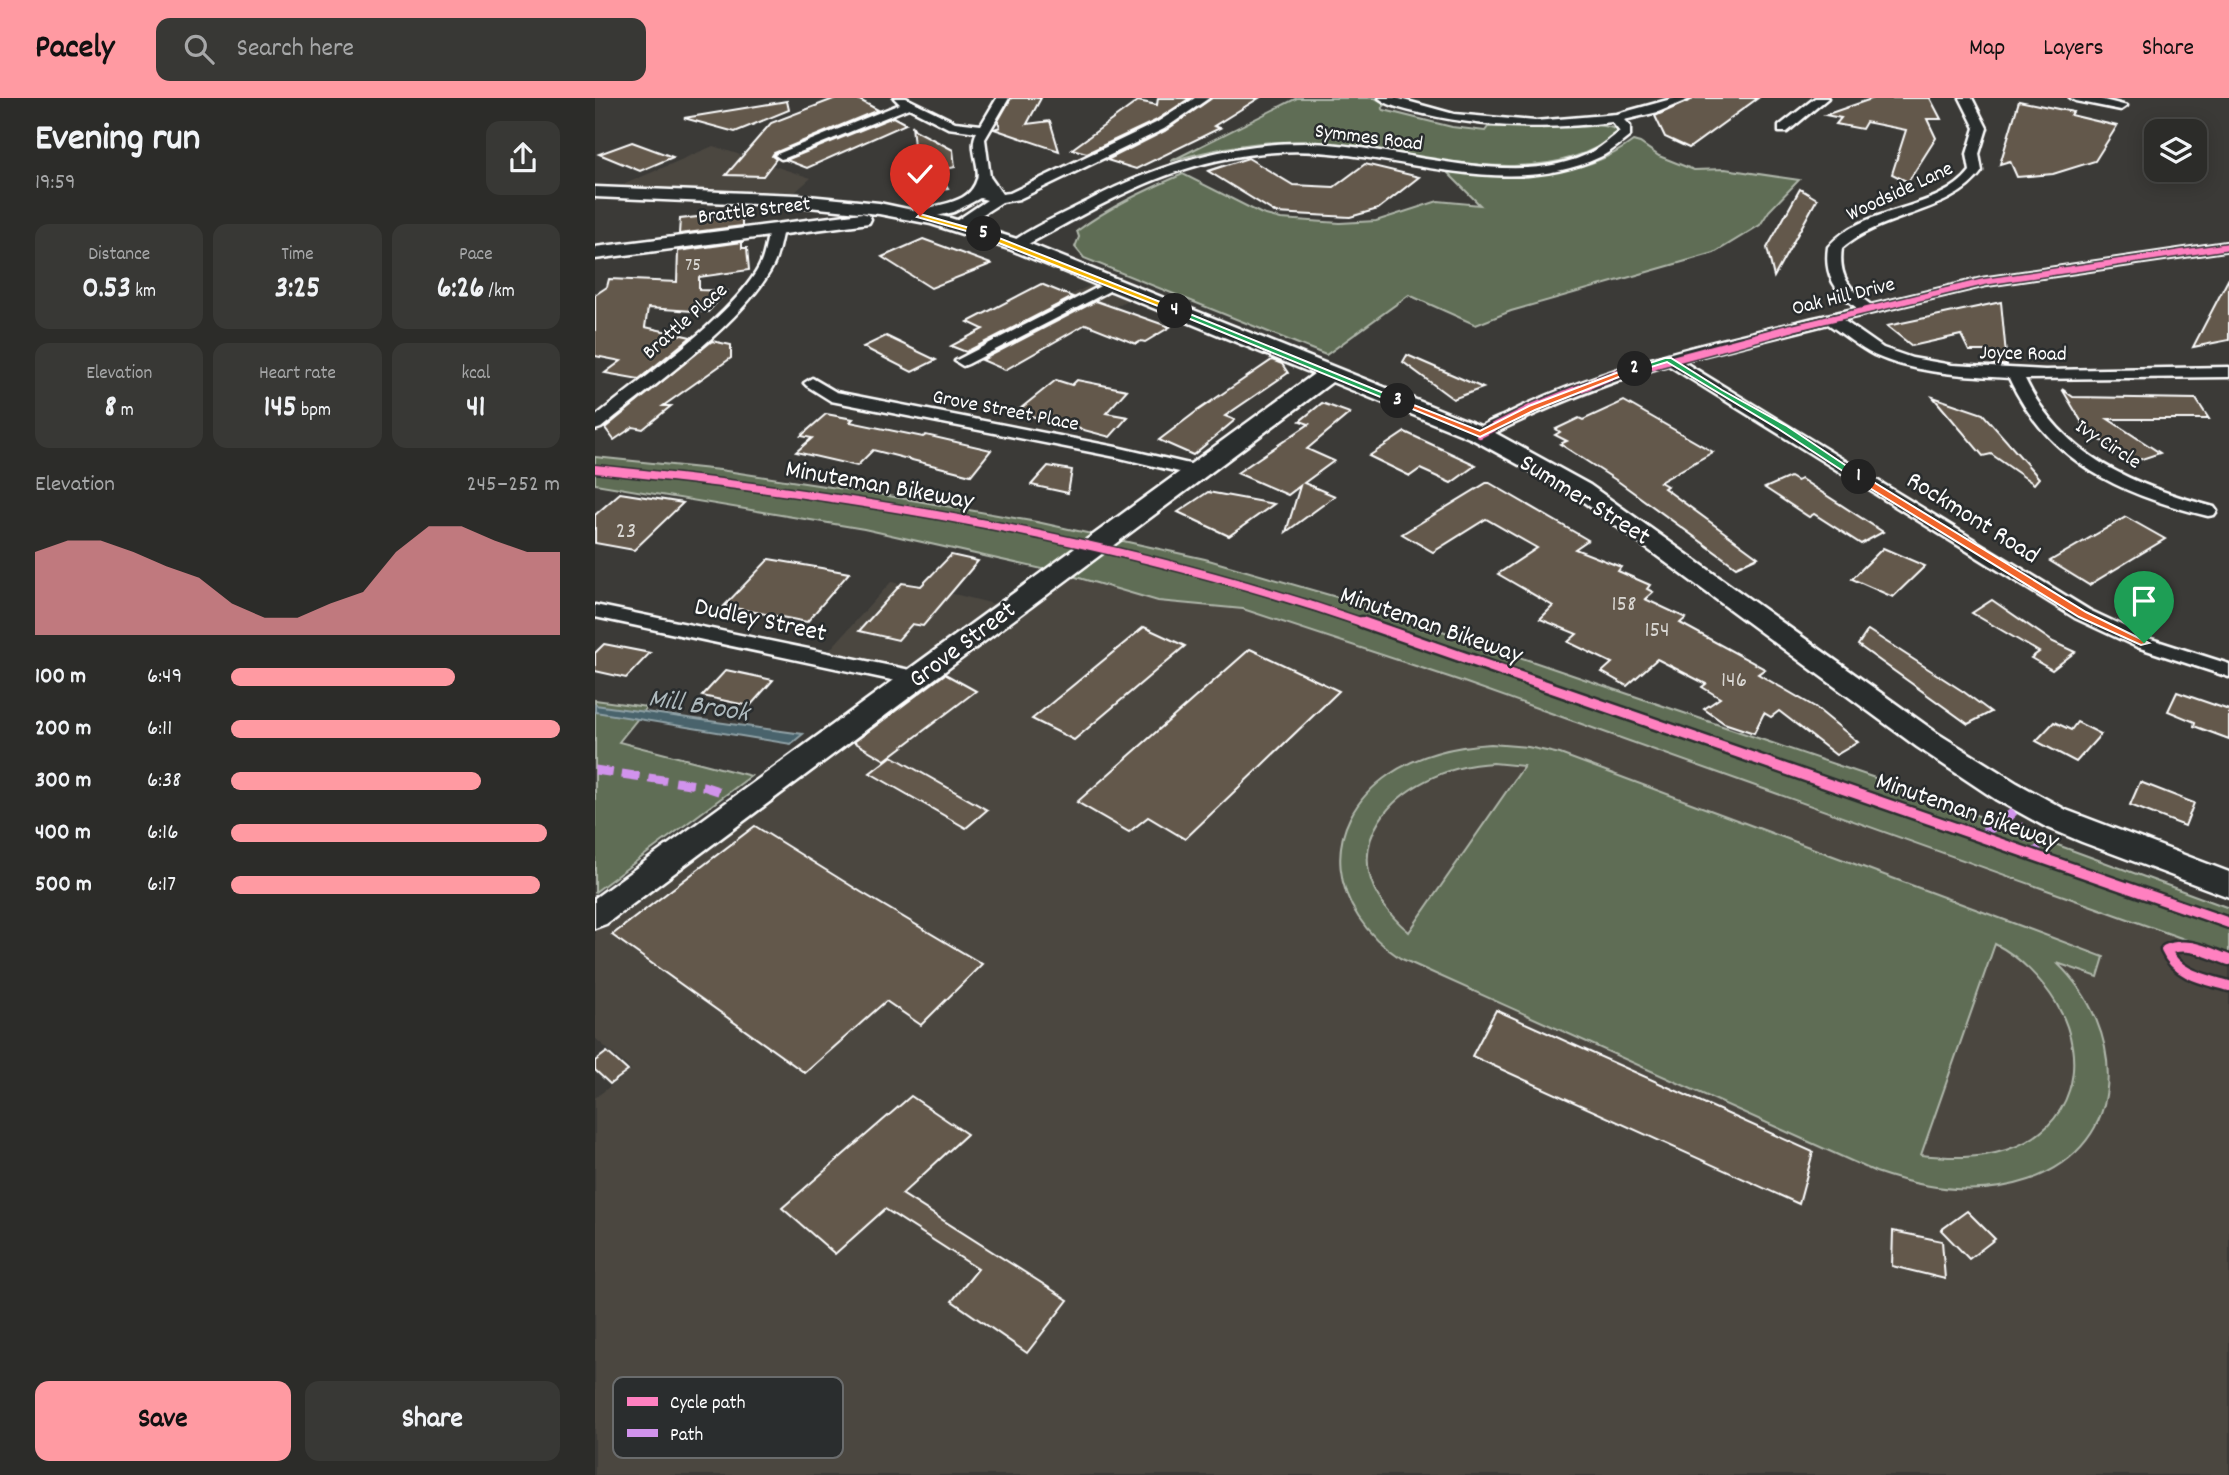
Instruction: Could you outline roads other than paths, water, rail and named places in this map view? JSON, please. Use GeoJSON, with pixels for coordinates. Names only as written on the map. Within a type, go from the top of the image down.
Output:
{"type":"FeatureCollection","features":[{"type":"Feature","properties":{"kind":"main road","name":"Summer Street"},"geometry":{"type":"LineString","coordinates":[[595,192],[808,201],[920,216],[958,226],[1016,245],[1480,434],[1582,489],[1927,740],[2006,791],[2055,818],[2229,886]]}},
{"type":"Feature","properties":{"kind":"main road"},"geometry":{"type":"LineString","coordinates":[[776,230],[804,217],[809,209],[808,201]]}},
{"type":"Feature","properties":{"kind":"main road","name":"Brattle Street"},"geometry":{"type":"LineString","coordinates":[[595,253],[851,220],[920,216]]}},
{"type":"Feature","properties":{"kind":"main road","name":"Grove Street"},"geometry":{"type":"LineString","coordinates":[[595,915],[1328,374]]}},
{"type":"Feature","properties":{"kind":"street"},"geometry":{"type":"LineString","coordinates":[[897,98],[953,125],[982,129]]}},
{"type":"Feature","properties":{"kind":"street"},"geometry":{"type":"LineString","coordinates":[[978,194],[983,177],[979,139],[982,129],[1003,98]]}},
{"type":"Feature","properties":{"kind":"street"},"geometry":{"type":"LineString","coordinates":[[920,216],[949,209],[978,194],[998,198],[1014,196],[1056,179],[1160,126],[1203,98]]}},
{"type":"Feature","properties":{"kind":"street"},"geometry":{"type":"LineString","coordinates":[[1385,98],[1443,115],[1476,120],[1550,124],[1616,119],[1686,98]]}},
{"type":"Feature","properties":{"kind":"street"},"geometry":{"type":"LineString","coordinates":[[1783,129],[1822,98]]}},
{"type":"Feature","properties":{"kind":"street","name":"Woodside Lane"},"geometry":{"type":"LineString","coordinates":[[1867,309],[1837,282],[1832,265],[1835,247],[1868,225],[1953,192],[1970,180],[1976,171],[1973,154],[1980,128],[1966,98]]}},
{"type":"Feature","properties":{"kind":"street"},"geometry":{"type":"LineString","coordinates":[[2076,98],[2121,106]]}},
{"type":"Feature","properties":{"kind":"street"},"geometry":{"type":"LineString","coordinates":[[781,155],[909,104]]}},
{"type":"Feature","properties":{"kind":"street","name":"Symmes Road"},"geometry":{"type":"LineString","coordinates":[[1016,245],[1153,175],[1212,158],[1299,146],[1345,149],[1434,164],[1521,171],[1581,160],[1613,146],[1626,133],[1624,126],[1616,119]]}},
{"type":"Feature","properties":{"kind":"street"},"geometry":{"type":"LineString","coordinates":[[983,177],[998,198]]}},
{"type":"Feature","properties":{"kind":"street"},"geometry":{"type":"LineString","coordinates":[[958,226],[998,198]]}},
{"type":"Feature","properties":{"kind":"street","name":"Brattle Place"},"geometry":{"type":"LineString","coordinates":[[595,425],[719,323],[752,287],[767,265],[776,230]]}},
{"type":"Feature","properties":{"kind":"street","name":"Oak Hill Drive"},"geometry":{"type":"LineString","coordinates":[[1480,434],[1532,408],[1608,377],[1830,318],[2005,278],[2229,246]]}},
{"type":"Feature","properties":{"kind":"street"},"geometry":{"type":"LineString","coordinates":[[963,361],[1112,284]]}},
{"type":"Feature","properties":{"kind":"street","name":"Joyce Road"},"geometry":{"type":"LineString","coordinates":[[1830,318],[1865,345],[1896,358],[1952,370],[2015,374],[2229,372]]}},
{"type":"Feature","properties":{"kind":"street","name":"Rockmont Road"},"geometry":{"type":"LineString","coordinates":[[1668,359],[2082,614],[2144,643],[2229,671]]}},
{"type":"Feature","properties":{"kind":"street","name":"Ivy Circle"},"geometry":{"type":"LineString","coordinates":[[2015,374],[2039,419],[2072,450],[2116,478],[2141,490],[2208,511]]}},
{"type":"Feature","properties":{"kind":"street","name":"Grove Street Place"},"geometry":{"type":"LineString","coordinates":[[812,383],[831,396],[1116,452],[1196,471]]}},
{"type":"Feature","properties":{"kind":"street","name":"Dudley Street"},"geometry":{"type":"LineString","coordinates":[[595,611],[915,678]]}},
{"type":"Feature","properties":{"kind":"water"},"geometry":{"type":"Polygon","coordinates":[[[595,705],[803,734],[791,744],[595,712],[595,705]]]}},
{"type":"Feature","properties":{"kind":"water label","name":"Mill Brook"},"geometry":{"type":"Point","coordinates":[699,703]}}]}
